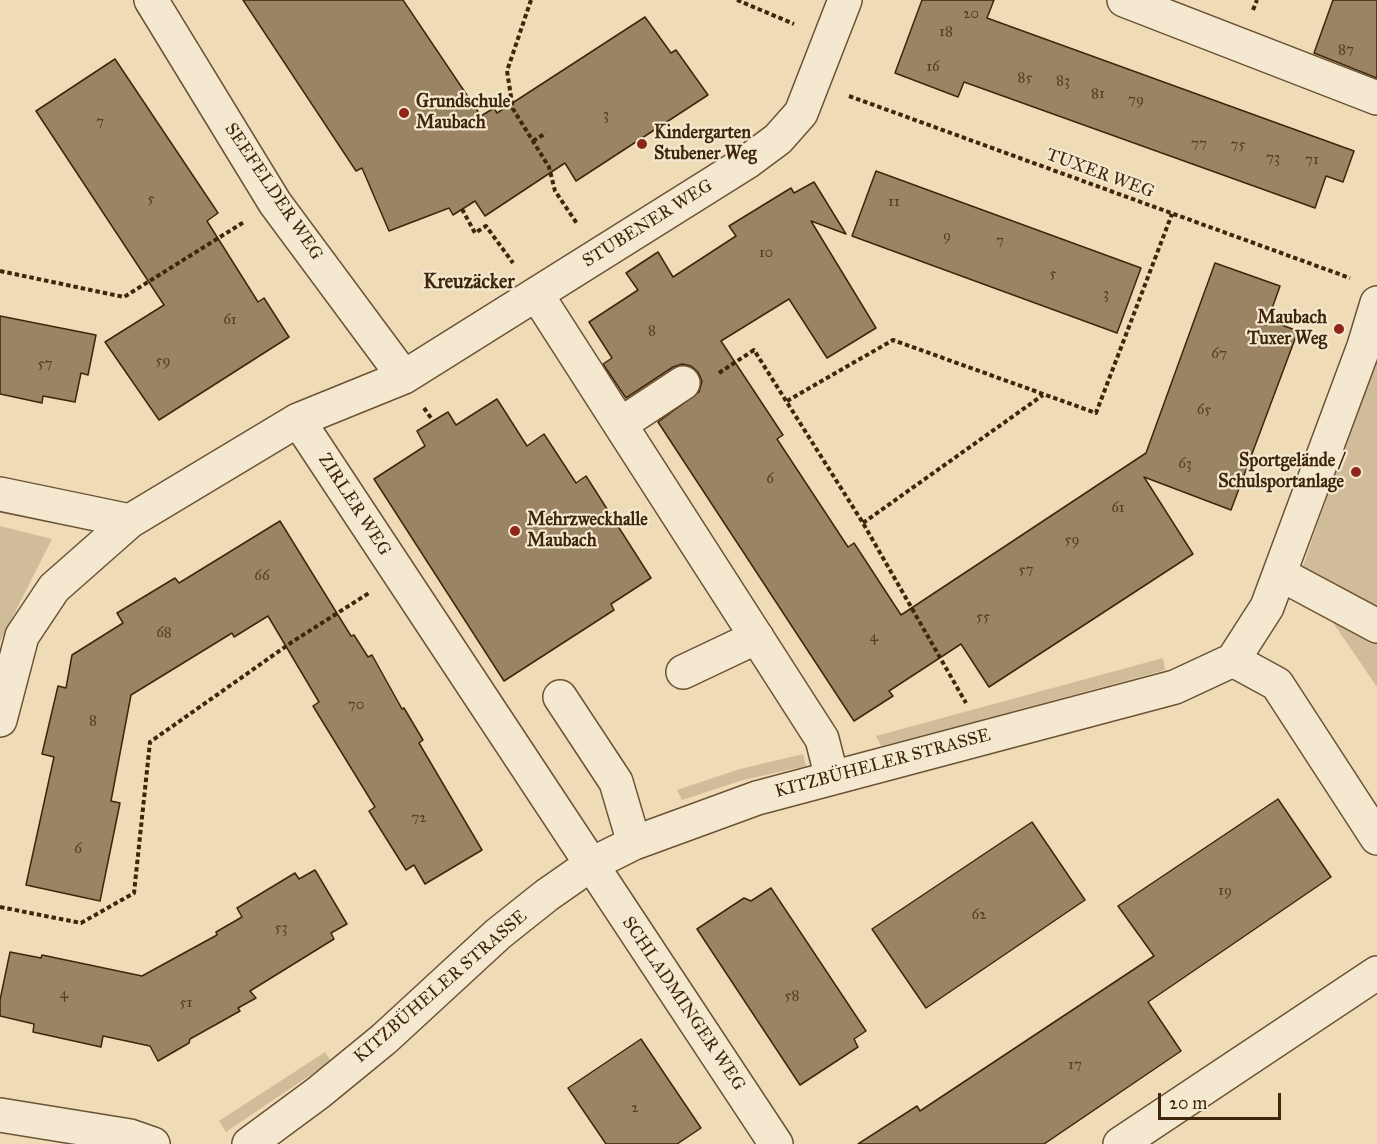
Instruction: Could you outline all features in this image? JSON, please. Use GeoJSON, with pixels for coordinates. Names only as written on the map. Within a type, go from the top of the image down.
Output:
{"type":"FeatureCollection","features":[{"type":"Feature","properties":{"kind":"street","name":"SEEFELDER WEG"},"geometry":{"type":"LineString","coordinates":[[151,0],[184,42],[282,196],[404,377]]}},
{"type":"Feature","properties":{"kind":"street","name":"STUBENER WEG"},"geometry":{"type":"LineString","coordinates":[[298,420],[404,377],[599,256],[778,140],[801,113],[845,0]]}},
{"type":"Feature","properties":{"kind":"street"},"geometry":{"type":"LineString","coordinates":[[1124,0],[1377,98]]}},
{"type":"Feature","properties":{"kind":"street"},"geometry":{"type":"LineString","coordinates":[[1367,292],[1364,346],[1267,607],[1233,660],[1277,684],[1377,838]]}},
{"type":"Feature","properties":{"kind":"street"},"geometry":{"type":"LineString","coordinates":[[537,295],[822,739],[832,778]]}},
{"type":"Feature","properties":{"kind":"street"},"geometry":{"type":"LineString","coordinates":[[621,424],[683,383]]}},
{"type":"Feature","properties":{"kind":"street"},"geometry":{"type":"LineString","coordinates":[[0,720],[22,636],[54,588],[130,521],[298,420]]}},
{"type":"Feature","properties":{"kind":"street","name":"ZIRLER WEG"},"geometry":{"type":"LineString","coordinates":[[298,420],[590,865]]}},
{"type":"Feature","properties":{"kind":"street"},"geometry":{"type":"LineString","coordinates":[[0,494],[130,521]]}},
{"type":"Feature","properties":{"kind":"street"},"geometry":{"type":"LineString","coordinates":[[1280,574],[1377,626]]}},
{"type":"Feature","properties":{"kind":"street"},"geometry":{"type":"LineString","coordinates":[[683,672],[757,637]]}},
{"type":"Feature","properties":{"kind":"street","name":"KITZBÜHELER STRASSE"},"geometry":{"type":"LineString","coordinates":[[249,1144],[318,1093],[384,1039],[498,934],[547,894],[590,865],[634,843],[757,798],[1175,687],[1233,660]]}},
{"type":"Feature","properties":{"kind":"street"},"geometry":{"type":"LineString","coordinates":[[560,697],[616,782],[634,843]]}},
{"type":"Feature","properties":{"kind":"street","name":"SCHLADMINGER WEG"},"geometry":{"type":"LineString","coordinates":[[590,865],[776,1144]]}},
{"type":"Feature","properties":{"kind":"street"},"geometry":{"type":"LineString","coordinates":[[1120,1144],[1377,973]]}},
{"type":"Feature","properties":{"kind":"street"},"geometry":{"type":"LineString","coordinates":[[0,1115],[130,1136],[153,1144]]}},
{"type":"Feature","properties":{"kind":"path"},"geometry":{"type":"LineString","coordinates":[[531,0],[507,71],[513,109],[549,167],[555,191],[599,256]]}},
{"type":"Feature","properties":{"kind":"path"},"geometry":{"type":"LineString","coordinates":[[737,0],[831,40]]}},
{"type":"Feature","properties":{"kind":"path","name":"TUXER WEG"},"geometry":{"type":"LineString","coordinates":[[814,84],[1172,214],[1367,292]]}},
{"type":"Feature","properties":{"kind":"path"},"geometry":{"type":"LineString","coordinates":[[533,141],[546,133]]}},
{"type":"Feature","properties":{"kind":"path"},"geometry":{"type":"LineString","coordinates":[[0,271],[124,297],[282,196]]}},
{"type":"Feature","properties":{"kind":"path"},"geometry":{"type":"LineString","coordinates":[[462,209],[476,233],[486,226],[537,295]]}},
{"type":"Feature","properties":{"kind":"path"},"geometry":{"type":"LineString","coordinates":[[787,401],[893,340],[1095,413],[1172,214]]}},
{"type":"Feature","properties":{"kind":"path"},"geometry":{"type":"LineString","coordinates":[[717,374],[754,350],[863,523],[967,704]]}},
{"type":"Feature","properties":{"kind":"path"},"geometry":{"type":"LineString","coordinates":[[863,523],[1044,395]]}},
{"type":"Feature","properties":{"kind":"path"},"geometry":{"type":"LineString","coordinates":[[428,414],[433,421]]}},
{"type":"Feature","properties":{"kind":"path"},"geometry":{"type":"LineString","coordinates":[[0,908],[81,923],[134,893],[150,742],[292,642],[399,575]]}},
{"type":"Feature","properties":{"kind":"shaded area","name":"Sportgelände / Schulsportanlage"},"geometry":{"type":"Polygon","coordinates":[[[1377,353],[1377,687],[1323,608],[1294,592],[1377,353]]]}},
{"type":"Feature","properties":{"kind":"shaded area"},"geometry":{"type":"Polygon","coordinates":[[[0,526],[52,539],[0,642],[0,526]]]}},
{"type":"Feature","properties":{"kind":"shaded area"},"geometry":{"type":"Polygon","coordinates":[[[1163,658],[1165,670],[881,746],[876,736],[1163,658]]]}},
{"type":"Feature","properties":{"kind":"shaded area"},"geometry":{"type":"Polygon","coordinates":[[[803,754],[806,766],[743,780],[682,800],[677,790],[740,769],[803,754]]]}},
{"type":"Feature","properties":{"kind":"shaded area"},"geometry":{"type":"Polygon","coordinates":[[[325,1052],[331,1061],[226,1132],[219,1121],[325,1052]]]}},
{"type":"Feature","properties":{"kind":"building","name":"Grundschule Maubach"},"geometry":{"type":"Polygon","coordinates":[[[243,0],[403,0],[481,116],[494,108],[497,113],[645,17],[671,53],[676,50],[708,95],[576,181],[565,163],[485,216],[475,201],[453,215],[449,208],[389,231],[362,168],[356,171],[243,0]]]}},
{"type":"Feature","properties":{"kind":"building"},"geometry":{"type":"Polygon","coordinates":[[[922,0],[994,0],[987,18],[1354,151],[1343,182],[1326,176],[1315,208],[964,82],[958,97],[895,73],[922,0]]]}},
{"type":"Feature","properties":{"kind":"building"},"geometry":{"type":"Polygon","coordinates":[[[1333,0],[1377,0],[1377,78],[1314,53],[1333,0]]]}},
{"type":"Feature","properties":{"kind":"building"},"geometry":{"type":"Polygon","coordinates":[[[115,59],[218,213],[207,221],[258,302],[264,298],[289,337],[159,420],[105,342],[164,305],[36,111],[115,59]]]}},
{"type":"Feature","properties":{"kind":"building"},"geometry":{"type":"Polygon","coordinates":[[[876,171],[1141,268],[1117,333],[852,236],[876,171]]]}},
{"type":"Feature","properties":{"kind":"building"},"geometry":{"type":"Polygon","coordinates":[[[814,182],[846,234],[811,221],[876,328],[827,358],[789,299],[721,341],[783,435],[777,439],[848,547],[854,543],[901,615],[1146,453],[1215,263],[1280,286],[1268,320],[1298,331],[1231,510],[1144,477],[1193,554],[989,687],[961,644],[889,691],[893,696],[854,721],[658,422],[699,392],[702,381],[698,372],[691,366],[682,364],[673,367],[626,398],[603,364],[612,358],[589,322],[638,290],[626,273],[658,252],[673,277],[736,236],[729,226],[791,188],[794,193],[814,182]]]}},
{"type":"Feature","properties":{"kind":"building"},"geometry":{"type":"Polygon","coordinates":[[[0,316],[96,335],[88,375],[81,373],[75,402],[43,396],[42,403],[0,394],[0,316]]]}},
{"type":"Feature","properties":{"kind":"building","name":"Mehrzweckhalle Maubach"},"geometry":{"type":"Polygon","coordinates":[[[497,399],[527,446],[544,434],[576,483],[586,476],[651,578],[611,604],[614,610],[504,681],[374,479],[425,446],[417,431],[448,412],[456,425],[497,399]]]}},
{"type":"Feature","properties":{"kind":"building"},"geometry":{"type":"Polygon","coordinates":[[[280,521],[351,636],[354,635],[368,657],[372,655],[402,709],[404,708],[423,740],[419,743],[482,850],[425,884],[414,865],[406,870],[369,811],[375,807],[313,706],[319,702],[268,616],[234,637],[232,633],[131,695],[111,801],[120,803],[100,901],[26,885],[54,757],[42,754],[58,686],[66,688],[72,655],[123,623],[117,613],[175,578],[179,583],[280,521]]]}},
{"type":"Feature","properties":{"kind":"building"},"geometry":{"type":"Polygon","coordinates":[[[1278,799],[1331,877],[1148,1002],[1181,1051],[1044,1144],[858,1144],[917,1106],[920,1111],[1154,956],[1118,906],[1278,799]]]}},
{"type":"Feature","properties":{"kind":"building"},"geometry":{"type":"Polygon","coordinates":[[[1032,822],[1085,900],[926,1008],[872,929],[1032,822]]]}},
{"type":"Feature","properties":{"kind":"building"},"geometry":{"type":"Polygon","coordinates":[[[315,870],[347,924],[331,933],[334,939],[250,991],[256,998],[238,1008],[240,1011],[190,1039],[189,1043],[158,1061],[150,1046],[103,1036],[101,1047],[33,1032],[34,1024],[0,1016],[0,1000],[10,952],[41,958],[42,955],[142,976],[217,935],[216,932],[242,917],[237,908],[295,873],[299,879],[315,870]]]}},
{"type":"Feature","properties":{"kind":"building"},"geometry":{"type":"Polygon","coordinates":[[[771,888],[866,1031],[854,1039],[858,1047],[800,1085],[697,929],[744,898],[751,901],[771,888]]]}},
{"type":"Feature","properties":{"kind":"building"},"geometry":{"type":"Polygon","coordinates":[[[641,1039],[701,1128],[677,1144],[606,1144],[568,1088],[641,1039]]]}},
{"type":"Feature","properties":{"kind":"place","name":"Grundschule Maubach"},"geometry":{"type":"Point","coordinates":[404,113]}},
{"type":"Feature","properties":{"kind":"place","name":"Kindergarten Stubener Weg"},"geometry":{"type":"Point","coordinates":[642,144]}},
{"type":"Feature","properties":{"kind":"place","name":"Maubach Tuxer Weg"},"geometry":{"type":"Point","coordinates":[1339,329]}},
{"type":"Feature","properties":{"kind":"place","name":"Sportgelände / Schulsportanlage"},"geometry":{"type":"Point","coordinates":[1356,472]}},
{"type":"Feature","properties":{"kind":"place","name":"Mehrzweckhalle Maubach"},"geometry":{"type":"Point","coordinates":[515,531]}},
{"type":"Feature","properties":{"kind":"district","name":"Kreuzäcker"},"geometry":{"type":"Point","coordinates":[469,283]}}]}
